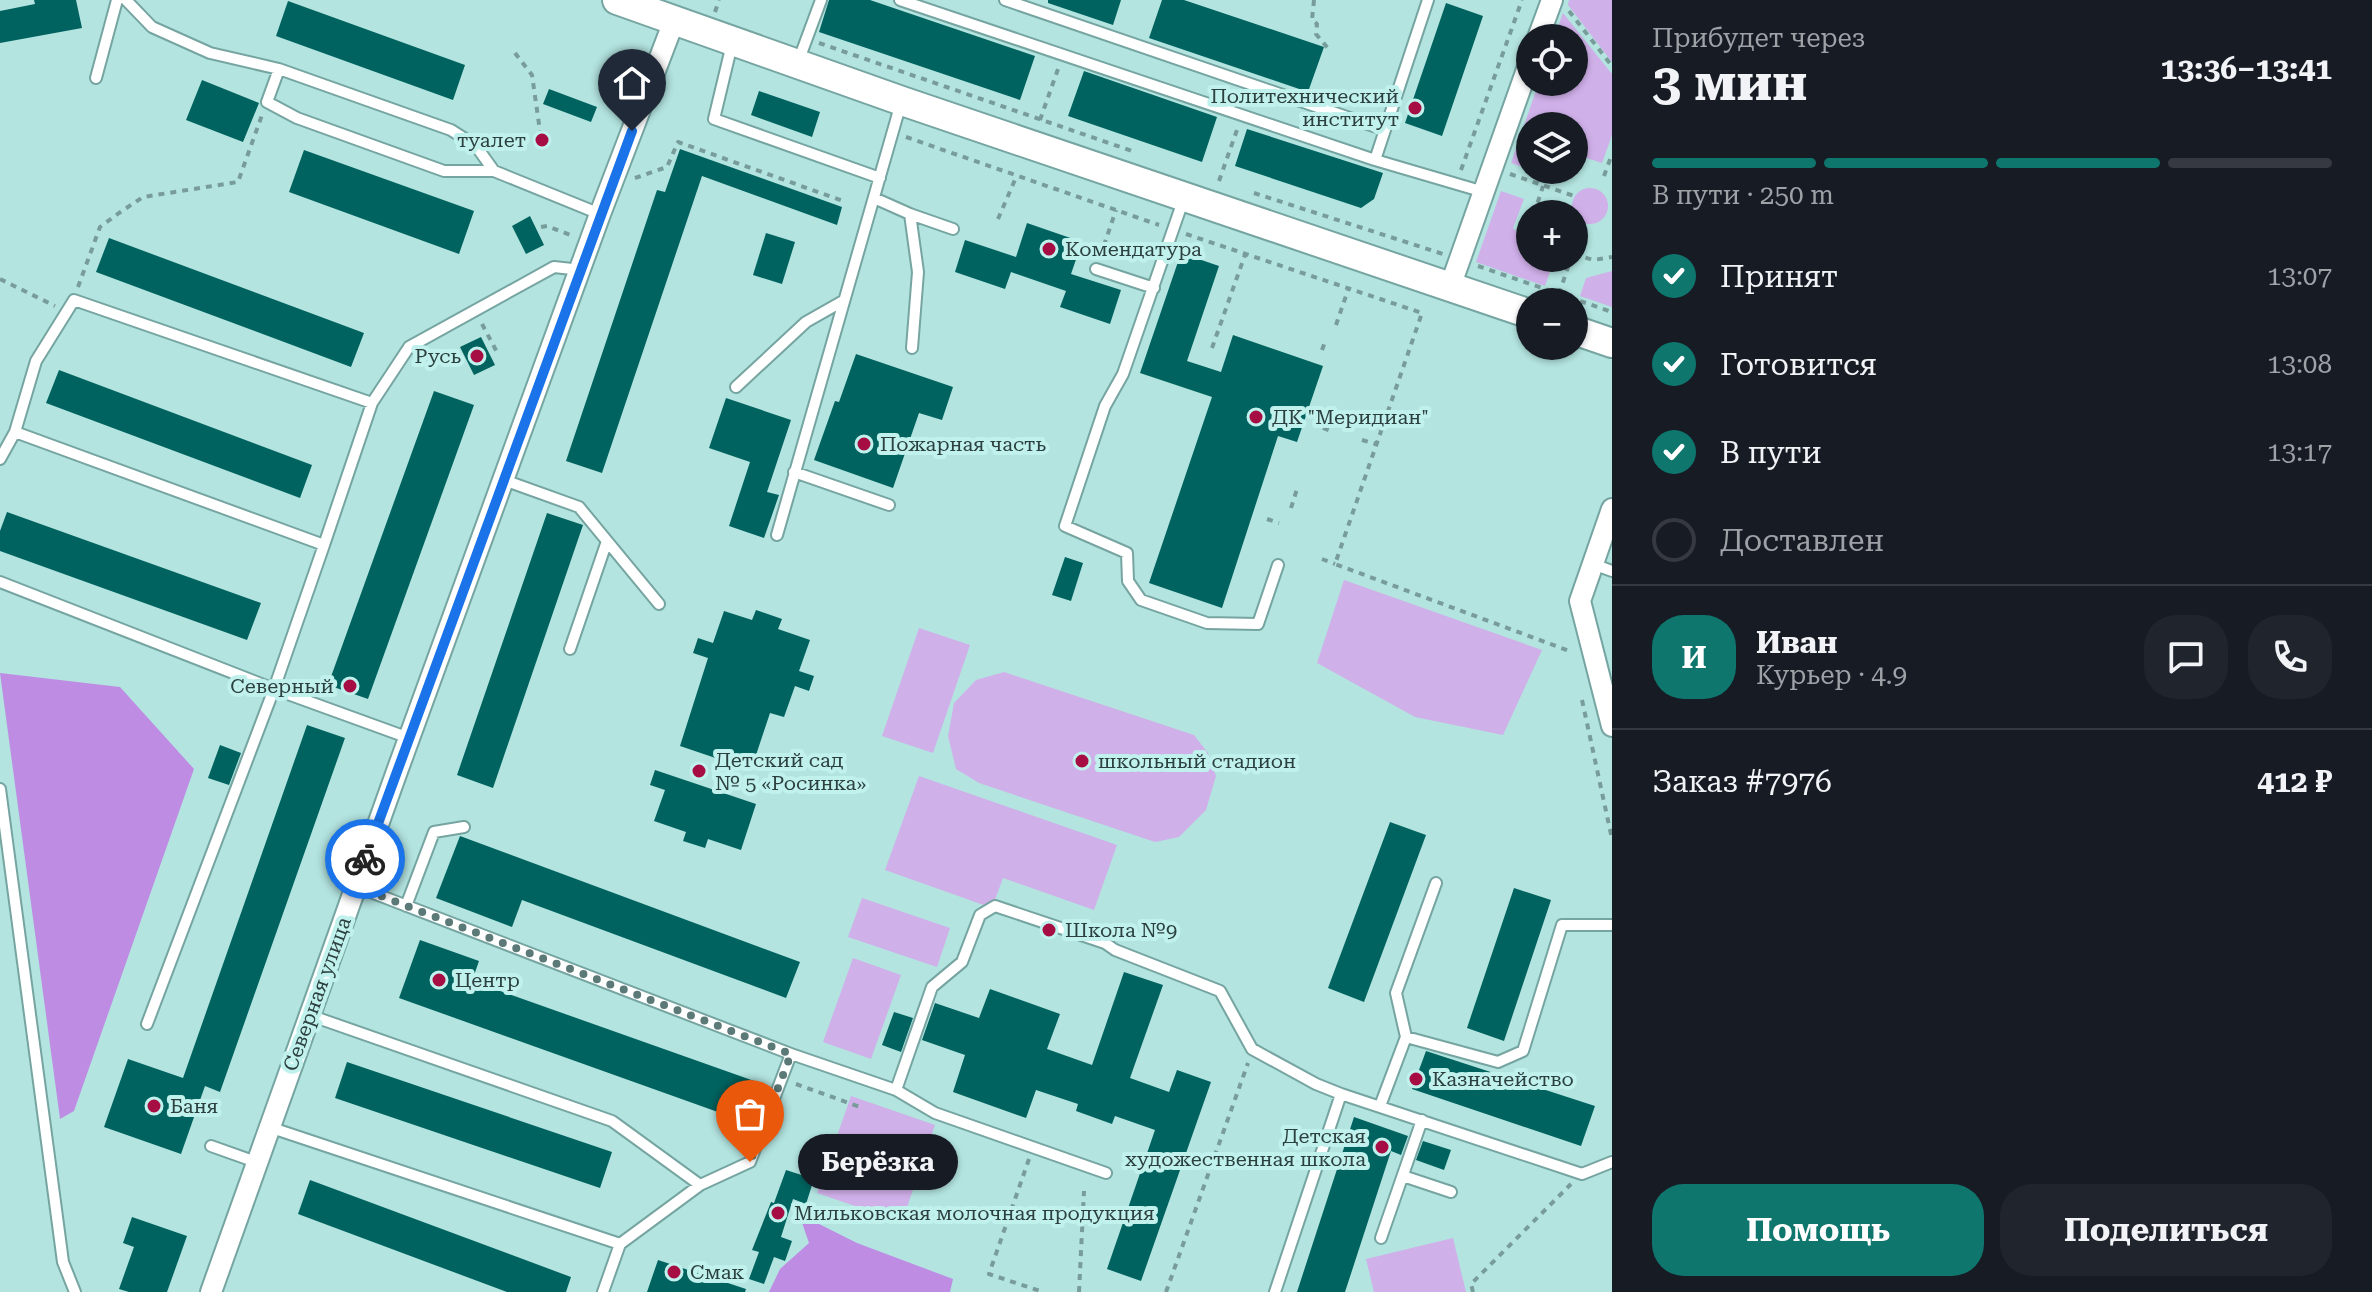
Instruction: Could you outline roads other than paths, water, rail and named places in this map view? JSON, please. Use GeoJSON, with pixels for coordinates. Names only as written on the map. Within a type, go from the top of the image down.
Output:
{"type":"FeatureCollection","features":[{"type":"Feature","properties":{"kind":"main road"},"geometry":{"type":"LineString","coordinates":[[617,0],[720,37],[802,51],[902,101],[1516,309]]}},
{"type":"Feature","properties":{"kind":"main road"},"geometry":{"type":"LineString","coordinates":[[1588,335],[1612,343]]}},
{"type":"Feature","properties":{"kind":"street"},"geometry":{"type":"LineString","coordinates":[[1543,24],[1552,0]]}},
{"type":"Feature","properties":{"kind":"street","name":"Северная улица"},"geometry":{"type":"LineString","coordinates":[[211,1292],[355,886],[600,214],[674,21]]}},
{"type":"Feature","properties":{"kind":"street"},"geometry":{"type":"LineString","coordinates":[[1450,287],[1517,96]]}},
{"type":"Feature","properties":{"kind":"street"},"geometry":{"type":"LineString","coordinates":[[1612,509],[1602,568],[1580,601],[1612,726]]}},
{"type":"Feature","properties":{"kind":"lane"},"geometry":{"type":"LineString","coordinates":[[96,78],[117,0]]}},
{"type":"Feature","properties":{"kind":"lane"},"geometry":{"type":"LineString","coordinates":[[126,0],[152,27],[210,53],[279,69],[451,130],[476,146],[494,171]]}},
{"type":"Feature","properties":{"kind":"lane"},"geometry":{"type":"LineString","coordinates":[[802,51],[821,0]]}},
{"type":"Feature","properties":{"kind":"lane"},"geometry":{"type":"LineString","coordinates":[[900,0],[1375,160],[1484,192]]}},
{"type":"Feature","properties":{"kind":"lane"},"geometry":{"type":"LineString","coordinates":[[1005,0],[1385,130]]}},
{"type":"Feature","properties":{"kind":"lane"},"geometry":{"type":"LineString","coordinates":[[1375,160],[1428,0]]}},
{"type":"Feature","properties":{"kind":"lane"},"geometry":{"type":"LineString","coordinates":[[720,37],[714,119],[880,178]]}},
{"type":"Feature","properties":{"kind":"lane"},"geometry":{"type":"LineString","coordinates":[[279,69],[267,102],[297,118],[444,171],[494,171],[600,214]]}},
{"type":"Feature","properties":{"kind":"lane"},"geometry":{"type":"LineString","coordinates":[[777,535],[902,101]]}},
{"type":"Feature","properties":{"kind":"lane"},"geometry":{"type":"LineString","coordinates":[[1184,196],[1123,374],[1105,406],[1065,526],[1127,553],[1128,581],[1141,600],[1207,623],[1258,624],[1278,565]]}},
{"type":"Feature","properties":{"kind":"lane"},"geometry":{"type":"LineString","coordinates":[[874,198],[953,229]]}},
{"type":"Feature","properties":{"kind":"lane"},"geometry":{"type":"LineString","coordinates":[[910,214],[918,272],[912,348]]}},
{"type":"Feature","properties":{"kind":"lane"},"geometry":{"type":"LineString","coordinates":[[147,1024],[274,689],[372,403],[409,347],[554,267],[581,270]]}},
{"type":"Feature","properties":{"kind":"lane"},"geometry":{"type":"LineString","coordinates":[[1096,269],[1154,288]]}},
{"type":"Feature","properties":{"kind":"lane"},"geometry":{"type":"LineString","coordinates":[[0,459],[15,432],[36,361],[74,300],[372,403]]}},
{"type":"Feature","properties":{"kind":"lane"},"geometry":{"type":"LineString","coordinates":[[736,387],[806,322],[843,301]]}},
{"type":"Feature","properties":{"kind":"lane"},"geometry":{"type":"LineString","coordinates":[[15,432],[324,545]]}},
{"type":"Feature","properties":{"kind":"lane"},"geometry":{"type":"LineString","coordinates":[[794,472],[889,505]]}},
{"type":"Feature","properties":{"kind":"lane"},"geometry":{"type":"LineString","coordinates":[[504,480],[579,507],[659,604]]}},
{"type":"Feature","properties":{"kind":"lane"},"geometry":{"type":"LineString","coordinates":[[570,649],[607,541]]}},
{"type":"Feature","properties":{"kind":"lane"},"geometry":{"type":"LineString","coordinates":[[0,582],[409,738]]}},
{"type":"Feature","properties":{"kind":"lane"},"geometry":{"type":"LineString","coordinates":[[0,789],[63,1262],[75,1292]]}},
{"type":"Feature","properties":{"kind":"lane"},"geometry":{"type":"LineString","coordinates":[[406,906],[434,832],[464,827]]}},
{"type":"Feature","properties":{"kind":"lane"},"geometry":{"type":"LineString","coordinates":[[1380,1106],[1406,1037],[1396,993],[1436,883]]}},
{"type":"Feature","properties":{"kind":"lane"},"geometry":{"type":"LineString","coordinates":[[355,886],[791,1054],[896,1090],[935,1113],[1106,1173]]}},
{"type":"Feature","properties":{"kind":"lane"},"geometry":{"type":"LineString","coordinates":[[896,1090],[932,987],[962,962],[980,915],[995,906],[1105,943],[1115,950],[1220,991],[1252,1049],[1316,1084],[1582,1174],[1612,1162]]}},
{"type":"Feature","properties":{"kind":"lane"},"geometry":{"type":"LineString","coordinates":[[1406,1037],[1498,1062],[1523,1051],[1562,925],[1612,925]]}},
{"type":"Feature","properties":{"kind":"lane"},"geometry":{"type":"LineString","coordinates":[[309,1015],[612,1121],[700,1185]]}},
{"type":"Feature","properties":{"kind":"lane"},"geometry":{"type":"LineString","coordinates":[[603,1292],[620,1244],[700,1185],[750,1162],[791,1054]]}},
{"type":"Feature","properties":{"kind":"lane"},"geometry":{"type":"LineString","coordinates":[[1275,1292],[1341,1094]]}},
{"type":"Feature","properties":{"kind":"lane"},"geometry":{"type":"LineString","coordinates":[[1381,1238],[1422,1120]]}},
{"type":"Feature","properties":{"kind":"lane"},"geometry":{"type":"LineString","coordinates":[[269,1126],[620,1244]]}},
{"type":"Feature","properties":{"kind":"lane"},"geometry":{"type":"LineString","coordinates":[[211,1146],[256,1162]]}},
{"type":"Feature","properties":{"kind":"lane"},"geometry":{"type":"LineString","coordinates":[[1403,1176],[1451,1192]]}},
{"type":"Feature","properties":{"kind":"place","name":"Политехнический институт"},"geometry":{"type":"Point","coordinates":[1415,108]}},
{"type":"Feature","properties":{"kind":"place","name":"туалет"},"geometry":{"type":"Point","coordinates":[542,140]}},
{"type":"Feature","properties":{"kind":"place","name":"Комендатура"},"geometry":{"type":"Point","coordinates":[1049,249]}},
{"type":"Feature","properties":{"kind":"place","name":"Русь"},"geometry":{"type":"Point","coordinates":[477,356]}},
{"type":"Feature","properties":{"kind":"place","name":"ДК \"Меридиан\""},"geometry":{"type":"Point","coordinates":[1256,417]}},
{"type":"Feature","properties":{"kind":"place","name":"Пожарная часть"},"geometry":{"type":"Point","coordinates":[864,444]}},
{"type":"Feature","properties":{"kind":"place","name":"Северный"},"geometry":{"type":"Point","coordinates":[350,686]}},
{"type":"Feature","properties":{"kind":"place","name":"школьный стадион"},"geometry":{"type":"Point","coordinates":[1082,761]}},
{"type":"Feature","properties":{"kind":"place","name":"Детский сад № 5 «Росинка»"},"geometry":{"type":"Point","coordinates":[699,771]}},
{"type":"Feature","properties":{"kind":"place","name":"Школа №9"},"geometry":{"type":"Point","coordinates":[1049,930]}},
{"type":"Feature","properties":{"kind":"place","name":"Центр"},"geometry":{"type":"Point","coordinates":[439,980]}},
{"type":"Feature","properties":{"kind":"place","name":"Казначейство"},"geometry":{"type":"Point","coordinates":[1416,1079]}},
{"type":"Feature","properties":{"kind":"place","name":"Баня"},"geometry":{"type":"Point","coordinates":[154,1106]}},
{"type":"Feature","properties":{"kind":"place","name":"Детская художественная школа"},"geometry":{"type":"Point","coordinates":[1382,1147]}},
{"type":"Feature","properties":{"kind":"place","name":"Берёзка"},"geometry":{"type":"Point","coordinates":[750,1162]}},
{"type":"Feature","properties":{"kind":"place","name":"Мильковская молочная продукция"},"geometry":{"type":"Point","coordinates":[778,1213]}},
{"type":"Feature","properties":{"kind":"place","name":"Смак"},"geometry":{"type":"Point","coordinates":[674,1272]}}]}
